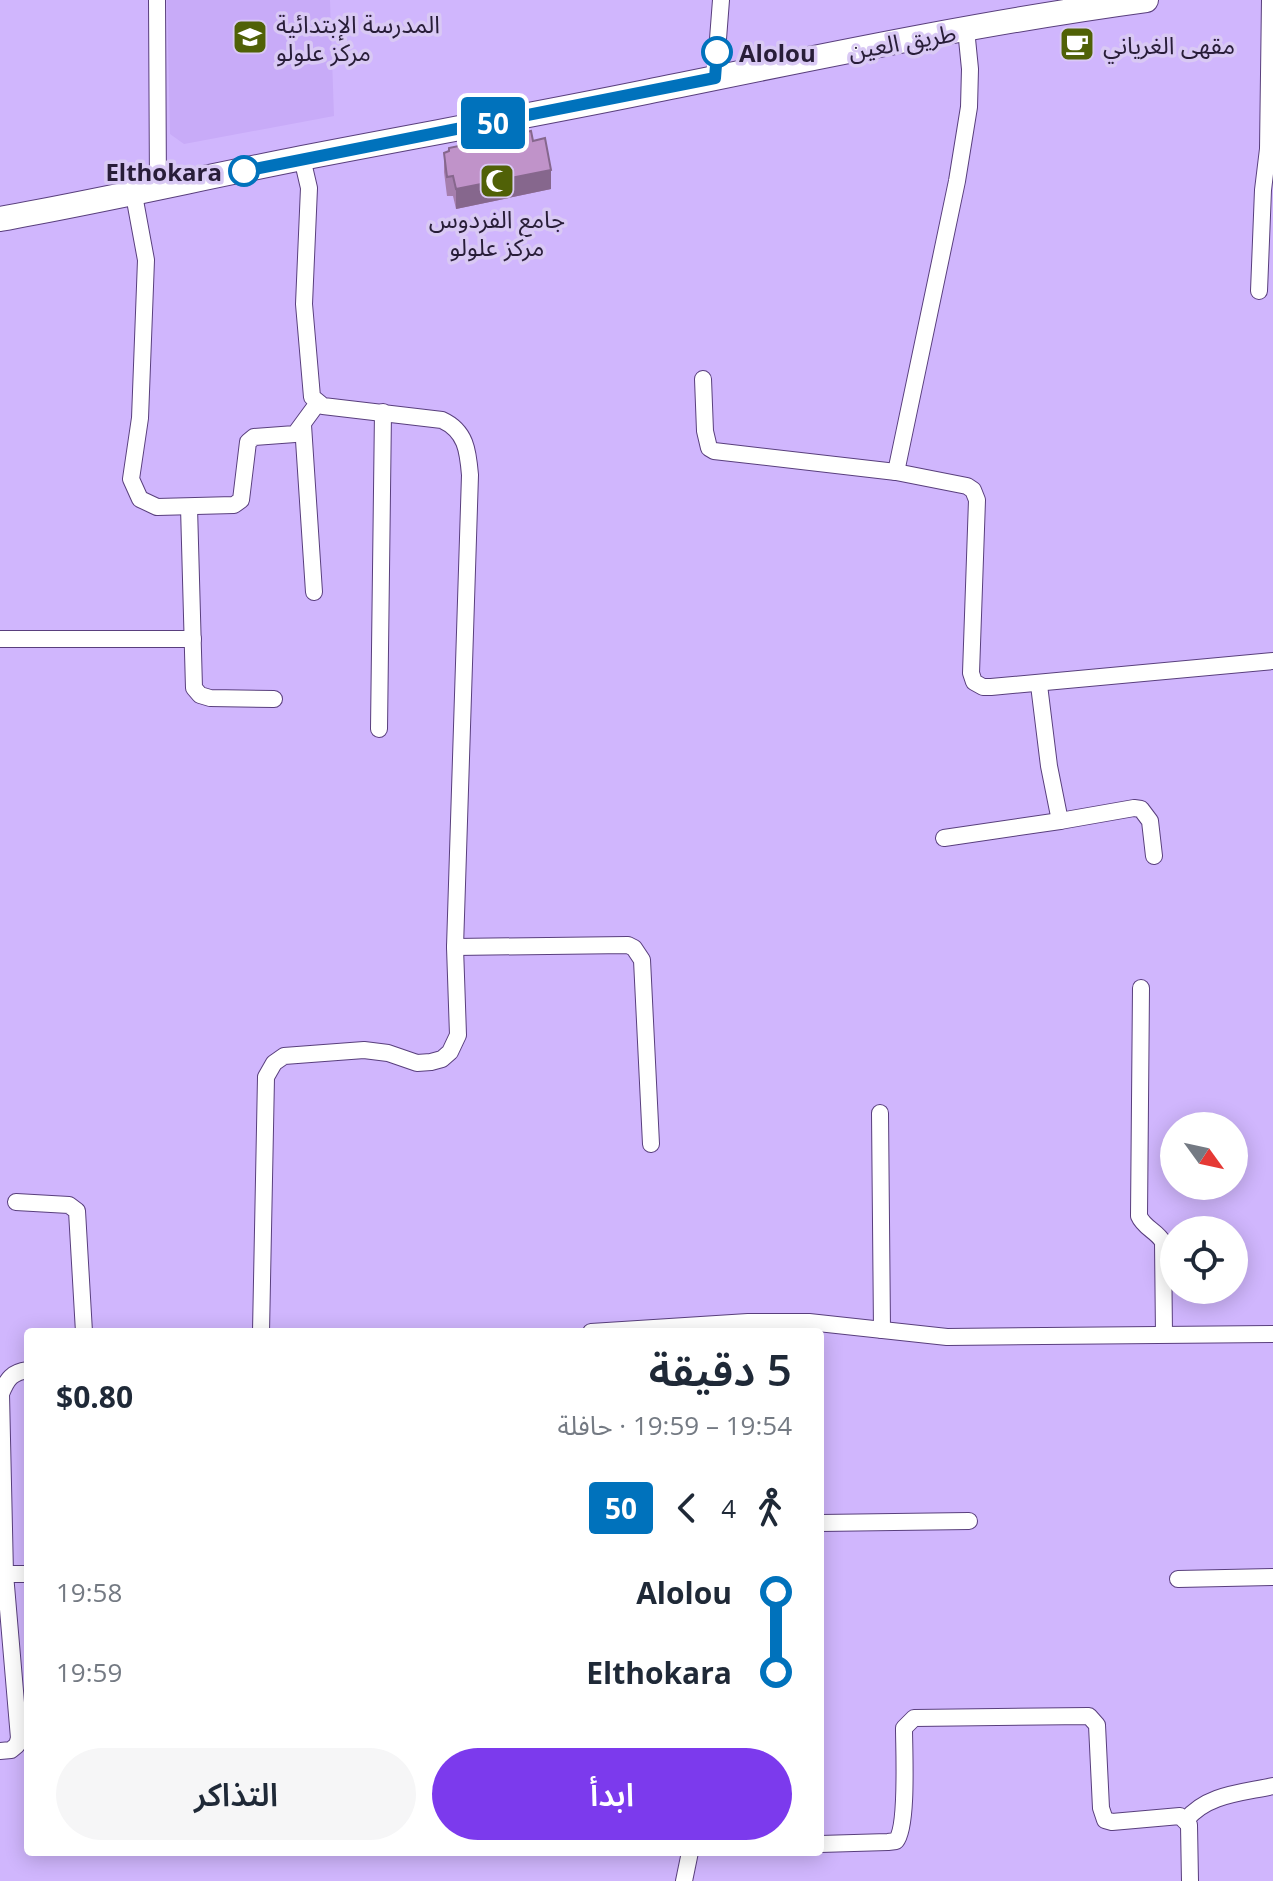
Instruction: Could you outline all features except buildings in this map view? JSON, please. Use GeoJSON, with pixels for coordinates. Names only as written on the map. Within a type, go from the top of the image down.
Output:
{"type":"FeatureCollection","features":[{"type":"Feature","properties":{"kind":"main road","name":"طريق العين"},"geometry":{"type":"LineString","coordinates":[[0,219],[1047,13],[1146,0]]}},
{"type":"Feature","properties":{"kind":"street"},"geometry":{"type":"LineString","coordinates":[[157,0],[158,189]]}},
{"type":"Feature","properties":{"kind":"street"},"geometry":{"type":"LineString","coordinates":[[715,78],[721,0]]}},
{"type":"Feature","properties":{"kind":"street"},"geometry":{"type":"LineString","coordinates":[[1259,291],[1263,190],[1271,149],[1270,0]]}},
{"type":"Feature","properties":{"kind":"street"},"geometry":{"type":"LineString","coordinates":[[896,472],[946,236],[969,107],[970,69],[966,29]]}},
{"type":"Feature","properties":{"kind":"street"},"geometry":{"type":"LineString","coordinates":[[302,158],[309,188],[304,304],[310,390],[317,404]]}},
{"type":"Feature","properties":{"kind":"street"},"geometry":{"type":"LineString","coordinates":[[134,195],[146,260],[140,418],[131,479],[140,499],[157,507],[234,505],[241,500],[248,442],[254,437],[295,434],[317,404]]}},
{"type":"Feature","properties":{"kind":"street"},"geometry":{"type":"LineString","coordinates":[[703,379],[705,431],[709,448],[714,451],[896,472],[967,486],[973,490],[977,500],[971,673],[974,682],[983,687],[1039,685],[1273,661]]}},
{"type":"Feature","properties":{"kind":"street"},"geometry":{"type":"LineString","coordinates":[[261,1328],[266,1077],[274,1063],[284,1056],[364,1050],[388,1053],[417,1063],[442,1059],[450,1052],[458,1035],[455,947],[465,692],[468,451],[454,425],[442,420],[317,404]]}},
{"type":"Feature","properties":{"kind":"street"},"geometry":{"type":"LineString","coordinates":[[379,729],[383,412]]}},
{"type":"Feature","properties":{"kind":"street"},"geometry":{"type":"LineString","coordinates":[[303,425],[314,592]]}},
{"type":"Feature","properties":{"kind":"street"},"geometry":{"type":"LineString","coordinates":[[189,507],[194,688],[200,695],[210,698],[274,699]]}},
{"type":"Feature","properties":{"kind":"street"},"geometry":{"type":"LineString","coordinates":[[0,639],[193,639]]}},
{"type":"Feature","properties":{"kind":"street"},"geometry":{"type":"LineString","coordinates":[[1039,685],[1049,766],[1060,821]]}},
{"type":"Feature","properties":{"kind":"street"},"geometry":{"type":"LineString","coordinates":[[944,838],[1134,808],[1141,809],[1150,821],[1154,856]]}},
{"type":"Feature","properties":{"kind":"street"},"geometry":{"type":"LineString","coordinates":[[455,947],[628,945],[634,948],[642,960],[651,1144]]}},
{"type":"Feature","properties":{"kind":"street"},"geometry":{"type":"LineString","coordinates":[[1141,988],[1139,1216],[1142,1223],[1159,1235],[1163,1242],[1164,1334]]}},
{"type":"Feature","properties":{"kind":"street"},"geometry":{"type":"LineString","coordinates":[[880,1113],[882,1330]]}},
{"type":"Feature","properties":{"kind":"street"},"geometry":{"type":"LineString","coordinates":[[16,1202],[69,1205],[77,1211],[84,1328]]}},
{"type":"Feature","properties":{"kind":"street"},"geometry":{"type":"LineString","coordinates":[[717,1328],[809,1322],[947,1337],[1273,1334]]}},
{"type":"Feature","properties":{"kind":"street"},"geometry":{"type":"LineString","coordinates":[[0,1751],[11,1750],[19,1738],[20,1664],[5,1574],[1,1394],[7,1380],[18,1371],[24,1370]]}},
{"type":"Feature","properties":{"kind":"street"},"geometry":{"type":"LineString","coordinates":[[824,1523],[969,1521]]}},
{"type":"Feature","properties":{"kind":"street"},"geometry":{"type":"LineString","coordinates":[[5,1574],[24,1574]]}},
{"type":"Feature","properties":{"kind":"street"},"geometry":{"type":"LineString","coordinates":[[1178,1579],[1273,1577]]}},
{"type":"Feature","properties":{"kind":"street"},"geometry":{"type":"LineString","coordinates":[[824,1844],[888,1842],[896,1841],[900,1836],[904,1728],[914,1718],[1093,1717],[1097,1725],[1101,1808],[1105,1820],[1180,1816],[1186,1820],[1189,1825],[1190,1881]]}},
{"type":"Feature","properties":{"kind":"street"},"geometry":{"type":"LineString","coordinates":[[1186,1820],[1206,1802],[1273,1786]]}},
{"type":"Feature","properties":{"kind":"street"},"geometry":{"type":"LineString","coordinates":[[684,1881],[689,1856]]}},
{"type":"Feature","properties":{"kind":"shaded area","name":"المدرسة الإبتدائية مركز علولو"},"geometry":{"type":"Polygon","coordinates":[[[167,0],[330,0],[334,116],[184,144],[170,134],[167,0]]]}},
{"type":"Feature","properties":{"kind":"bus line","name":"50"},"geometry":{"type":"LineString","coordinates":[[244,171],[715,78],[717,52]]}},
{"type":"Feature","properties":{"kind":"place","name":"المدرسة الإبتدائية مركز علولو"},"geometry":{"type":"Point","coordinates":[250,37]}},
{"type":"Feature","properties":{"kind":"place","name":"مقهى الغرياني"},"geometry":{"type":"Point","coordinates":[1077,44]}},
{"type":"Feature","properties":{"kind":"place","name":"Alolou"},"geometry":{"type":"Point","coordinates":[717,52]}},
{"type":"Feature","properties":{"kind":"place","name":"Elthokara"},"geometry":{"type":"Point","coordinates":[244,171]}},
{"type":"Feature","properties":{"kind":"place","name":"جامع الفردوس مركز علولو"},"geometry":{"type":"Point","coordinates":[497,181]}}]}
